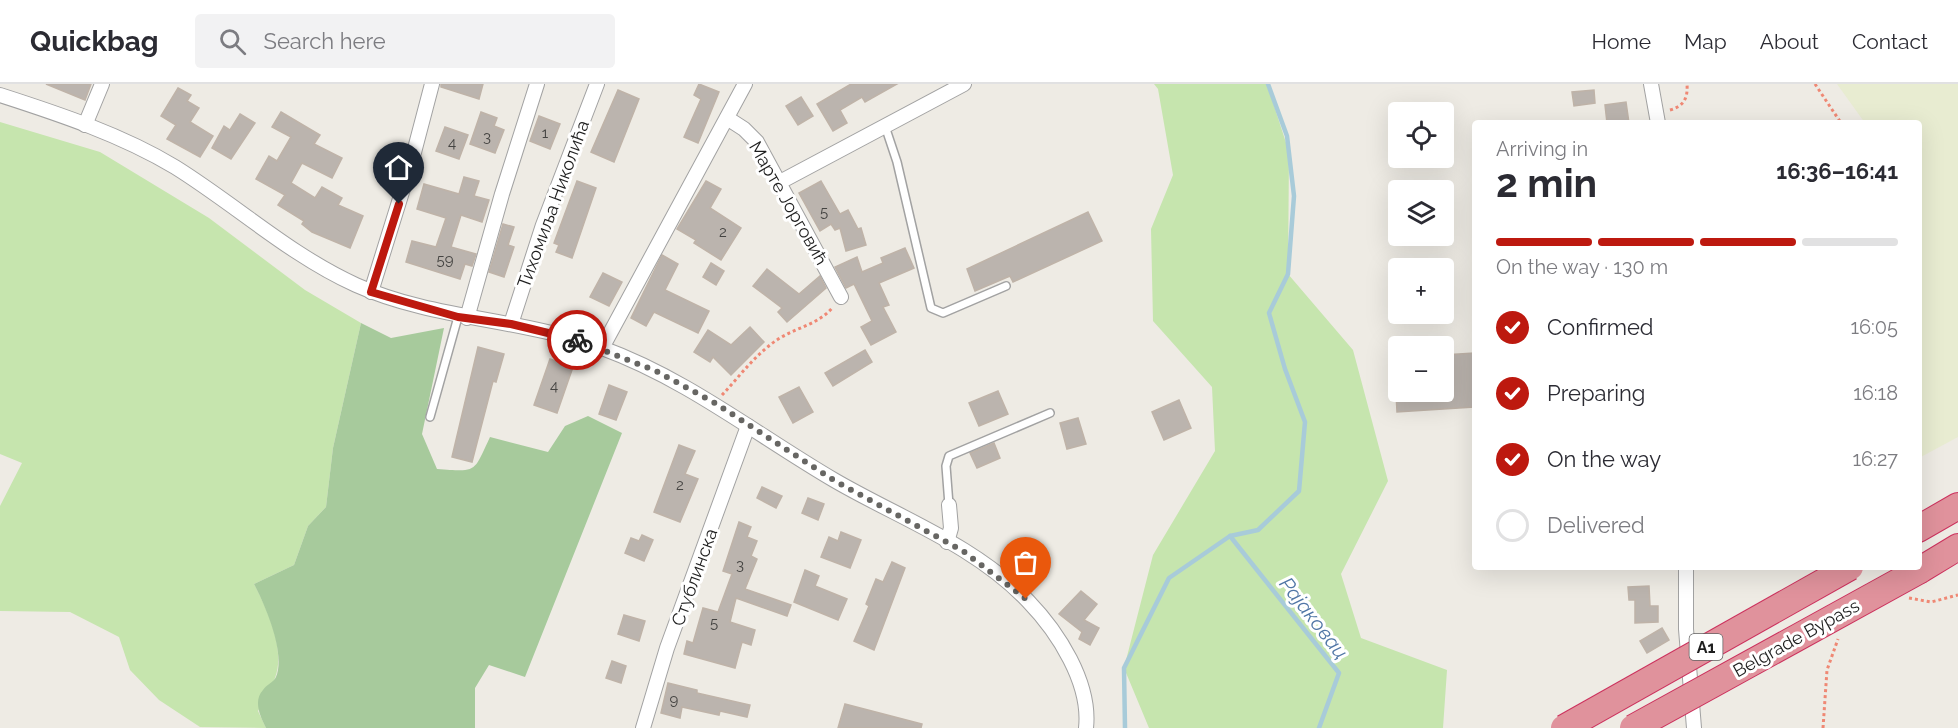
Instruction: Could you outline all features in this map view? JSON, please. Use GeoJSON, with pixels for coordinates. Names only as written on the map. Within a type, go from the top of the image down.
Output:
{"type":"FeatureCollection","features":[{"type":"Feature","properties":{"kind":"highway"},"geometry":{"type":"LineString","coordinates":[[1922,527],[1958,506]]}},
{"type":"Feature","properties":{"kind":"highway","name":"Belgrade Bypass"},"geometry":{"type":"LineString","coordinates":[[1922,569],[1958,547]]}},
{"type":"Feature","properties":{"kind":"highway","name":"Belgrade Bypass"},"geometry":{"type":"LineString","coordinates":[[1564,728],[1846,570]]}},
{"type":"Feature","properties":{"kind":"highway","name":"Belgrade Bypass"},"geometry":{"type":"LineString","coordinates":[[1633,728],[1920,570]]}},
{"type":"Feature","properties":{"kind":"street"},"geometry":{"type":"LineString","coordinates":[[85,125],[102,84]]}},
{"type":"Feature","properties":{"kind":"street"},"geometry":{"type":"LineString","coordinates":[[371,292],[412,160],[432,84]]}},
{"type":"Feature","properties":{"kind":"street"},"geometry":{"type":"LineString","coordinates":[[463,317],[537,84]]}},
{"type":"Feature","properties":{"kind":"street","name":"Тихомиља Николића"},"geometry":{"type":"LineString","coordinates":[[511,324],[543,225],[597,84]]}},
{"type":"Feature","properties":{"kind":"street"},"geometry":{"type":"LineString","coordinates":[[602,348],[745,84]]}},
{"type":"Feature","properties":{"kind":"street"},"geometry":{"type":"LineString","coordinates":[[780,182],[964,84]]}},
{"type":"Feature","properties":{"kind":"street"},"geometry":{"type":"LineString","coordinates":[[1651,84],[1657,118]]}},
{"type":"Feature","properties":{"kind":"street"},"geometry":{"type":"LineString","coordinates":[[0,95],[124,140],[172,166],[308,260],[371,292],[463,317],[511,324],[602,348],[656,371],[715,403],[835,481],[947,542],[1007,581],[1040,614],[1065,649],[1087,707],[1086,728]]}},
{"type":"Feature","properties":{"kind":"street","name":"Марте Јорговић"},"geometry":{"type":"LineString","coordinates":[[727,118],[744,129],[757,142],[842,297]]}},
{"type":"Feature","properties":{"kind":"street","name":"Стублинска"},"geometry":{"type":"LineString","coordinates":[[643,728],[667,648],[748,426]]}},
{"type":"Feature","properties":{"kind":"street"},"geometry":{"type":"LineString","coordinates":[[947,542],[951,528],[949,505]]}},
{"type":"Feature","properties":{"kind":"street"},"geometry":{"type":"LineString","coordinates":[[1686,570],[1686,629],[1694,728]]}},
{"type":"Feature","properties":{"kind":"lane"},"geometry":{"type":"LineString","coordinates":[[885,126],[897,162],[931,308],[943,313],[1006,286]]}},
{"type":"Feature","properties":{"kind":"lane"},"geometry":{"type":"LineString","coordinates":[[430,417],[463,317]]}},
{"type":"Feature","properties":{"kind":"lane"},"geometry":{"type":"LineString","coordinates":[[949,505],[946,466],[949,456],[1050,413]]}},
{"type":"Feature","properties":{"kind":"path"},"geometry":{"type":"LineString","coordinates":[[1657,118],[1679,107],[1685,101],[1687,84]]}},
{"type":"Feature","properties":{"kind":"path"},"geometry":{"type":"LineString","coordinates":[[1815,84],[1841,120]]}},
{"type":"Feature","properties":{"kind":"path"},"geometry":{"type":"LineString","coordinates":[[715,403],[762,352],[780,338],[813,323],[828,313],[842,297]]}},
{"type":"Feature","properties":{"kind":"path"},"geometry":{"type":"LineString","coordinates":[[1902,597],[1931,602],[1958,595]]}},
{"type":"Feature","properties":{"kind":"path"},"geometry":{"type":"LineString","coordinates":[[1822,728],[1827,670],[1839,637]]}},
{"type":"Feature","properties":{"kind":"green space"},"geometry":{"type":"Polygon","coordinates":[[[1154,84],[1267,84],[1289,152],[1288,274],[1353,350],[1388,481],[1341,574],[1361,638],[1447,670],[1443,728],[1149,728],[1124,668],[1153,555],[1215,451],[1212,387],[1153,321],[1151,229],[1173,175],[1158,89],[1154,84]]]}},
{"type":"Feature","properties":{"kind":"green space"},"geometry":{"type":"Polygon","coordinates":[[[1837,84],[1958,84],[1958,437],[1922,456],[1922,120],[1863,120],[1837,84]]]}},
{"type":"Feature","properties":{"kind":"green space"},"geometry":{"type":"Polygon","coordinates":[[[0,122],[100,152],[209,218],[305,290],[361,323],[333,448],[326,507],[308,526],[294,565],[254,584],[277,642],[278,667],[275,678],[258,711],[266,728],[200,727],[159,700],[130,670],[119,637],[70,612],[0,611],[0,506],[22,463],[0,454],[0,122]]]}},
{"type":"Feature","properties":{"kind":"green space"},"geometry":{"type":"Polygon","coordinates":[[[361,323],[391,338],[444,328],[422,434],[437,469],[467,470],[472,468],[477,464],[490,437],[548,452],[565,426],[588,416],[622,433],[525,677],[489,665],[475,688],[475,728],[266,728],[260,714],[258,699],[264,688],[276,677],[278,655],[273,629],[254,584],[294,565],[308,526],[326,507],[333,448],[361,323]]]}},
{"type":"Feature","properties":{"kind":"building"},"geometry":{"type":"Polygon","coordinates":[[[46,84],[91,84],[85,100],[46,84]]]}},
{"type":"Feature","properties":{"kind":"building"},"geometry":{"type":"Polygon","coordinates":[[[441,84],[483,84],[479,99],[441,87],[441,84]]]}},
{"type":"Feature","properties":{"kind":"building"},"geometry":{"type":"Polygon","coordinates":[[[699,84],[719,92],[698,143],[684,137],[701,99],[694,95],[699,84]]]}},
{"type":"Feature","properties":{"kind":"building"},"geometry":{"type":"Polygon","coordinates":[[[851,84],[897,84],[865,102],[862,97],[840,110],[847,123],[833,131],[817,104],[851,84]]]}},
{"type":"Feature","properties":{"kind":"building"},"geometry":{"type":"Polygon","coordinates":[[[178,88],[191,95],[187,101],[199,108],[190,122],[213,136],[200,157],[167,139],[176,125],[161,116],[178,88]]]}},
{"type":"Feature","properties":{"kind":"building"},"geometry":{"type":"Polygon","coordinates":[[[618,90],[639,99],[614,162],[591,152],[618,90]]]}},
{"type":"Feature","properties":{"kind":"building"},"geometry":{"type":"Polygon","coordinates":[[[1594,90],[1595,103],[1574,106],[1572,92],[1594,90]]]}},
{"type":"Feature","properties":{"kind":"building"},"geometry":{"type":"Polygon","coordinates":[[[801,97],[813,116],[798,125],[786,106],[801,97]]]}},
{"type":"Feature","properties":{"kind":"building"},"geometry":{"type":"Polygon","coordinates":[[[1626,102],[1629,120],[1607,120],[1605,105],[1626,102]]]}},
{"type":"Feature","properties":{"kind":"building"},"geometry":{"type":"Polygon","coordinates":[[[281,112],[320,135],[314,144],[342,158],[332,178],[302,163],[291,183],[315,198],[322,187],[342,198],[338,205],[363,216],[350,248],[312,232],[302,224],[304,221],[278,205],[285,195],[256,179],[269,156],[277,161],[291,137],[272,127],[281,112]]]}},
{"type":"Feature","properties":{"kind":"building"},"geometry":{"type":"Polygon","coordinates":[[[481,112],[497,118],[494,126],[504,130],[495,153],[470,144],[481,112]]]}},
{"type":"Feature","properties":{"kind":"building"},"geometry":{"type":"Polygon","coordinates":[[[240,114],[255,123],[231,159],[212,148],[224,126],[230,130],[240,114]]]}},
{"type":"Feature","properties":{"kind":"building"},"geometry":{"type":"Polygon","coordinates":[[[539,116],[560,124],[550,149],[530,141],[539,116]]]}},
{"type":"Feature","properties":{"kind":"building"},"geometry":{"type":"Polygon","coordinates":[[[445,127],[468,135],[459,159],[436,151],[445,127]]]}},
{"type":"Feature","properties":{"kind":"building"},"geometry":{"type":"Polygon","coordinates":[[[464,177],[479,181],[474,196],[489,200],[482,222],[461,215],[451,247],[476,254],[472,266],[465,264],[460,279],[406,262],[412,241],[436,247],[446,218],[417,209],[424,184],[459,194],[464,177]]]}},
{"type":"Feature","properties":{"kind":"building"},"geometry":{"type":"Polygon","coordinates":[[[577,181],[596,188],[572,258],[556,252],[559,245],[554,243],[577,181]]]}},
{"type":"Feature","properties":{"kind":"building"},"geometry":{"type":"Polygon","coordinates":[[[706,181],[721,189],[710,208],[741,228],[721,260],[694,243],[696,240],[677,229],[706,181]]]}},
{"type":"Feature","properties":{"kind":"building"},"geometry":{"type":"Polygon","coordinates":[[[821,181],[840,214],[848,210],[858,229],[861,228],[866,245],[846,251],[840,228],[835,230],[831,224],[820,231],[799,193],[821,181]]]}},
{"type":"Feature","properties":{"kind":"building"},"geometry":{"type":"Polygon","coordinates":[[[1088,212],[1102,241],[1013,282],[1010,276],[975,291],[967,269],[1088,212]]]}},
{"type":"Feature","properties":{"kind":"building"},"geometry":{"type":"Polygon","coordinates":[[[503,224],[514,227],[508,245],[514,247],[504,277],[489,272],[503,224]]]}},
{"type":"Feature","properties":{"kind":"building"},"geometry":{"type":"Polygon","coordinates":[[[905,248],[914,268],[879,283],[889,305],[883,307],[896,332],[871,345],[861,327],[872,321],[854,284],[846,288],[835,267],[857,257],[862,272],[883,263],[881,258],[905,248]]]}},
{"type":"Feature","properties":{"kind":"building"},"geometry":{"type":"Polygon","coordinates":[[[662,255],[678,264],[665,290],[709,311],[698,333],[654,312],[646,326],[631,318],[662,255]]]}},
{"type":"Feature","properties":{"kind":"building"},"geometry":{"type":"Polygon","coordinates":[[[711,263],[724,271],[716,285],[703,277],[711,263]]]}},
{"type":"Feature","properties":{"kind":"building"},"geometry":{"type":"Polygon","coordinates":[[[767,269],[799,294],[820,276],[826,288],[787,322],[778,312],[782,308],[753,286],[767,269]]]}},
{"type":"Feature","properties":{"kind":"building"},"geometry":{"type":"Polygon","coordinates":[[[603,273],[622,282],[609,306],[590,297],[603,273]]]}},
{"type":"Feature","properties":{"kind":"building"},"geometry":{"type":"Polygon","coordinates":[[[750,327],[764,342],[731,375],[713,357],[710,362],[694,352],[708,330],[731,345],[750,327]]]}},
{"type":"Feature","properties":{"kind":"building"},"geometry":{"type":"Polygon","coordinates":[[[478,347],[504,354],[496,382],[493,381],[472,462],[452,457],[478,347]]]}},
{"type":"Feature","properties":{"kind":"building"},"geometry":{"type":"Polygon","coordinates":[[[865,350],[872,362],[833,386],[825,373],[865,350]]]}},
{"type":"Feature","properties":{"kind":"building"},"geometry":{"type":"Polygon","coordinates":[[[1472,353],[1472,407],[1397,412],[1396,402],[1454,402],[1454,354],[1472,353]]]}},
{"type":"Feature","properties":{"kind":"building"},"geometry":{"type":"Polygon","coordinates":[[[550,359],[573,367],[557,413],[534,405],[550,359]]]}},
{"type":"Feature","properties":{"kind":"building"},"geometry":{"type":"Polygon","coordinates":[[[609,385],[627,392],[616,420],[599,414],[609,385]]]}},
{"type":"Feature","properties":{"kind":"building"},"geometry":{"type":"Polygon","coordinates":[[[799,387],[813,412],[793,423],[779,397],[799,387]]]}},
{"type":"Feature","properties":{"kind":"building"},"geometry":{"type":"Polygon","coordinates":[[[998,391],[1008,414],[979,426],[969,403],[998,391]]]}},
{"type":"Feature","properties":{"kind":"building"},"geometry":{"type":"Polygon","coordinates":[[[1179,400],[1191,428],[1164,440],[1152,412],[1179,400]]]}},
{"type":"Feature","properties":{"kind":"building"},"geometry":{"type":"Polygon","coordinates":[[[1078,418],[1086,444],[1067,449],[1060,423],[1078,418]]]}},
{"type":"Feature","properties":{"kind":"building"},"geometry":{"type":"Polygon","coordinates":[[[994,443],[1000,458],[977,468],[970,453],[994,443]]]}},
{"type":"Feature","properties":{"kind":"building"},"geometry":{"type":"Polygon","coordinates":[[[679,445],[695,451],[685,474],[698,479],[680,522],[654,512],[679,445]]]}},
{"type":"Feature","properties":{"kind":"building"},"geometry":{"type":"Polygon","coordinates":[[[762,487],[782,496],[776,508],[757,498],[762,487]]]}},
{"type":"Feature","properties":{"kind":"building"},"geometry":{"type":"Polygon","coordinates":[[[808,498],[824,504],[818,520],[802,513],[808,498]]]}},
{"type":"Feature","properties":{"kind":"building"},"geometry":{"type":"Polygon","coordinates":[[[739,522],[751,527],[747,537],[757,541],[751,556],[757,559],[745,589],[791,605],[787,616],[736,598],[730,622],[755,630],[751,645],[742,642],[735,668],[684,654],[687,641],[693,643],[703,608],[718,612],[732,574],[723,571],[739,522]]]}},
{"type":"Feature","properties":{"kind":"building"},"geometry":{"type":"Polygon","coordinates":[[[841,532],[861,540],[850,568],[821,557],[829,537],[838,541],[841,532]]]}},
{"type":"Feature","properties":{"kind":"building"},"geometry":{"type":"Polygon","coordinates":[[[642,535],[653,540],[644,561],[625,553],[631,538],[639,541],[642,535]]]}},
{"type":"Feature","properties":{"kind":"building"},"geometry":{"type":"Polygon","coordinates":[[[1019,545],[1028,558],[1015,566],[1006,554],[1019,545]]]}},
{"type":"Feature","properties":{"kind":"building"},"geometry":{"type":"Polygon","coordinates":[[[892,562],[905,568],[874,650],[854,641],[869,606],[866,604],[876,579],[883,582],[892,562]]]}},
{"type":"Feature","properties":{"kind":"building"},"geometry":{"type":"Polygon","coordinates":[[[805,570],[819,576],[815,586],[847,599],[838,620],[794,602],[805,570]]]}},
{"type":"Feature","properties":{"kind":"building"},"geometry":{"type":"Polygon","coordinates":[[[1649,586],[1650,606],[1658,606],[1658,622],[1635,623],[1635,600],[1629,600],[1628,587],[1649,586]]]}},
{"type":"Feature","properties":{"kind":"building"},"geometry":{"type":"Polygon","coordinates":[[[1081,591],[1097,604],[1084,620],[1099,628],[1090,645],[1079,639],[1082,632],[1059,614],[1081,591]]]}},
{"type":"Feature","properties":{"kind":"building"},"geometry":{"type":"Polygon","coordinates":[[[624,615],[645,621],[639,641],[618,634],[624,615]]]}},
{"type":"Feature","properties":{"kind":"building"},"geometry":{"type":"Polygon","coordinates":[[[1662,628],[1669,640],[1647,653],[1640,641],[1662,628]]]}},
{"type":"Feature","properties":{"kind":"building"},"geometry":{"type":"Polygon","coordinates":[[[612,661],[626,666],[621,683],[606,678],[612,661]]]}},
{"type":"Feature","properties":{"kind":"building"},"geometry":{"type":"Polygon","coordinates":[[[668,683],[697,690],[697,693],[750,705],[747,717],[720,711],[719,715],[682,707],[680,718],[661,713],[668,683]]]}},
{"type":"Feature","properties":{"kind":"building"},"geometry":{"type":"Polygon","coordinates":[[[845,704],[922,724],[921,728],[838,728],[845,704]]]}},
{"type":"Feature","properties":{"kind":"waterway"},"geometry":{"type":"LineString","coordinates":[[1125,728],[1124,668],[1169,578],[1230,536],[1258,530],[1299,491],[1305,422],[1285,369],[1269,313],[1288,274],[1294,196],[1287,136],[1268,84]]}},
{"type":"Feature","properties":{"kind":"waterway","name":"Рајаковац"},"geometry":{"type":"LineString","coordinates":[[1230,536],[1339,673],[1319,728]]}},
{"type":"Feature","properties":{"kind":"way so far"},"geometry":{"type":"LineString","coordinates":[[577,340],[656,371],[715,403],[835,481],[963,551],[1007,581],[1026,599]]}},
{"type":"Feature","properties":{"kind":"route"},"geometry":{"type":"LineString","coordinates":[[399,204],[371,292],[458,317],[511,324],[577,340]]}}]}
